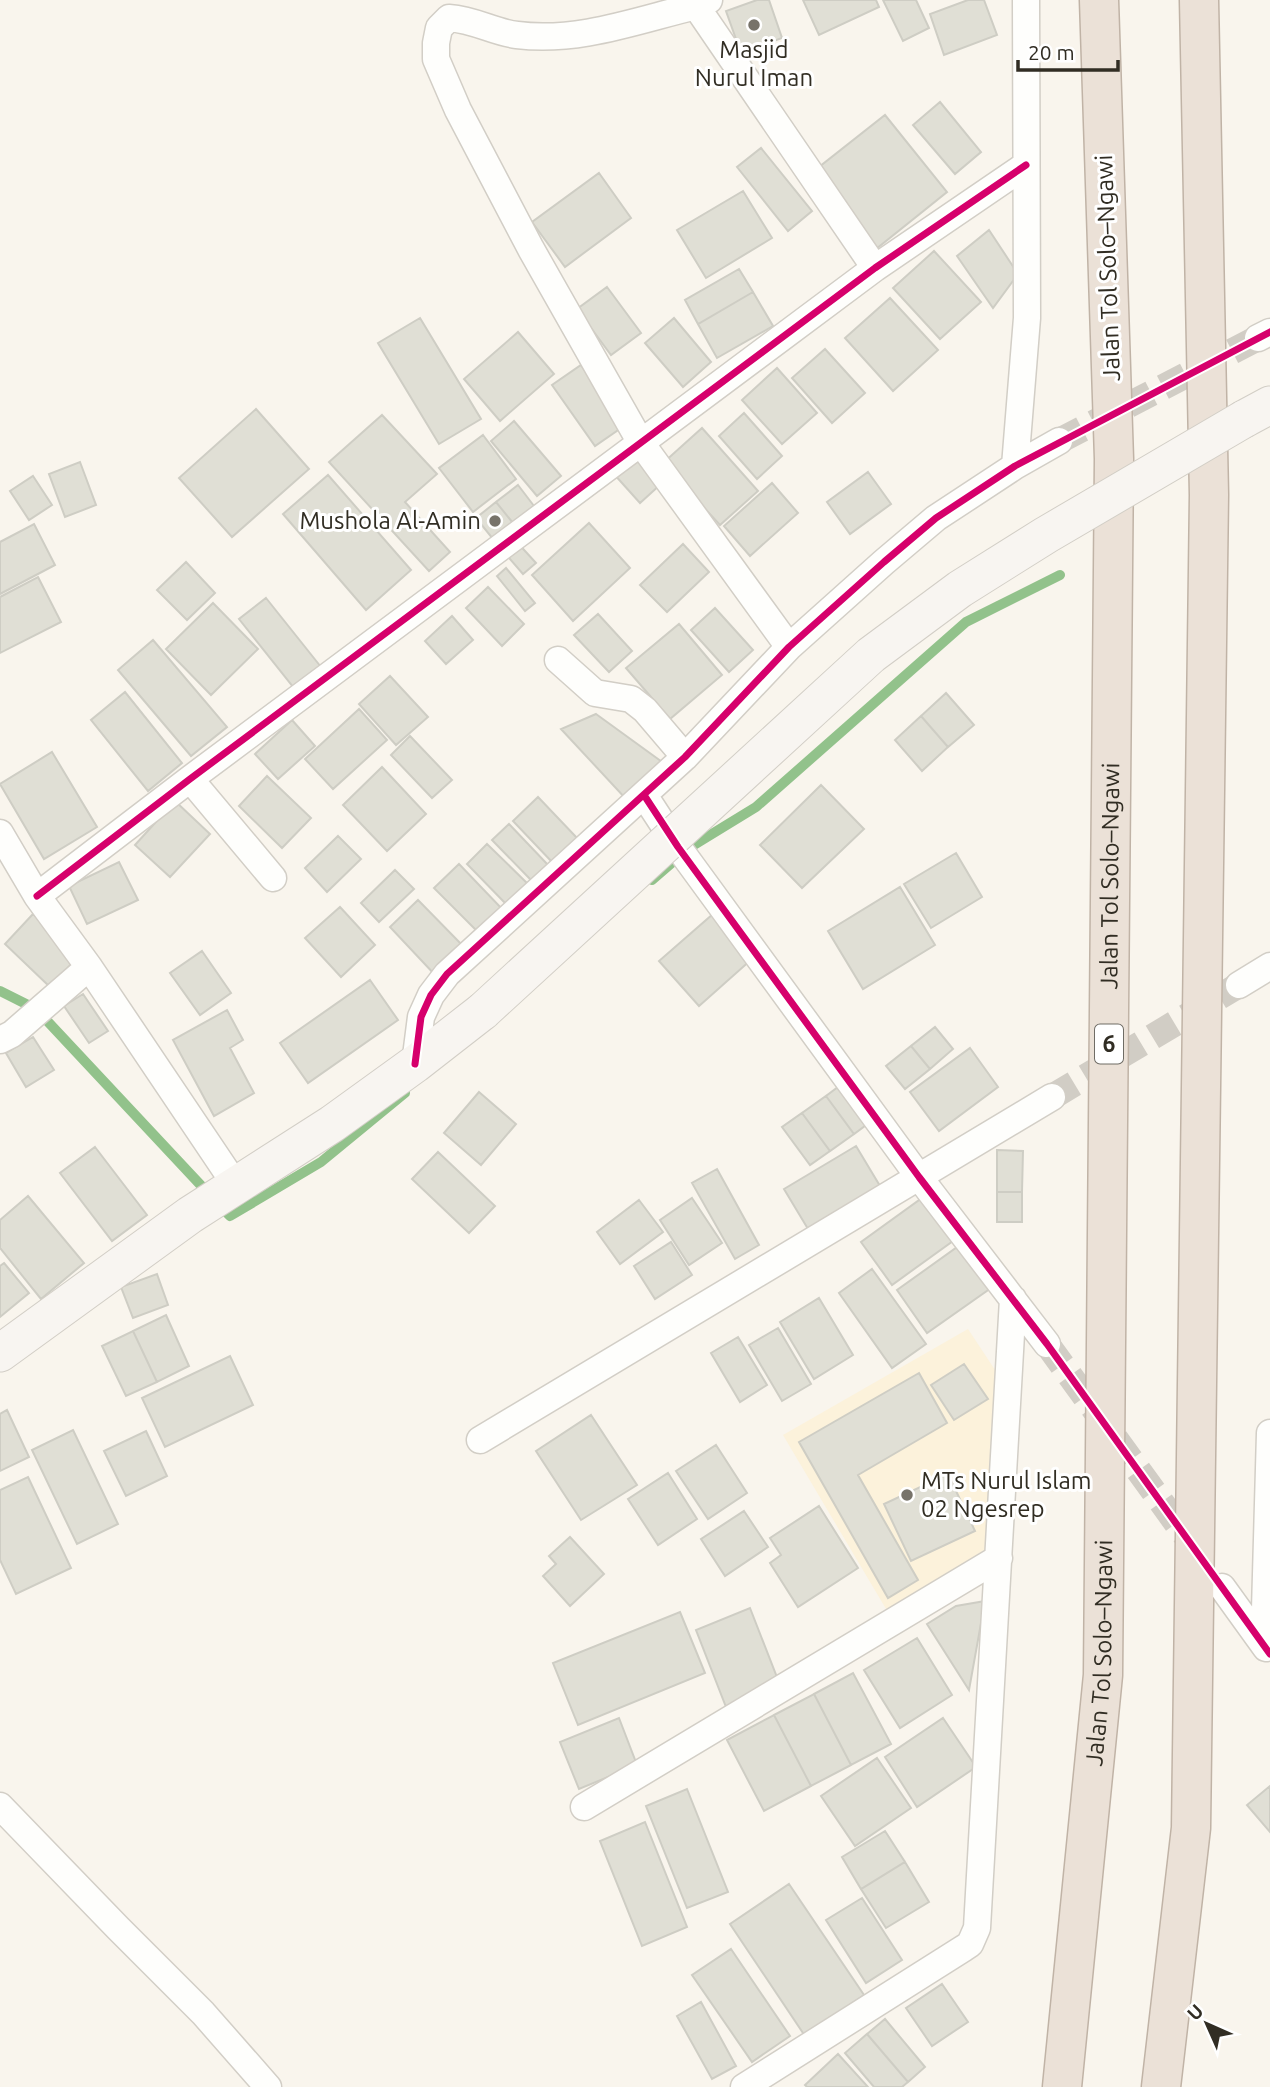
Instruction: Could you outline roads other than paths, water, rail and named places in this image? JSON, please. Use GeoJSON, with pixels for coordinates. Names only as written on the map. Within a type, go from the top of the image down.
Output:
{"type":"FeatureCollection","features":[{"type":"Feature","properties":{"kind":"highway","name":"Jalan Tol Solo–Ngawi"},"geometry":{"type":"LineString","coordinates":[[1062,2087],[1103,1675],[1114,459],[1099,0]]}},
{"type":"Feature","properties":{"kind":"highway"},"geometry":{"type":"LineString","coordinates":[[1161,2087],[1191,1828],[1209,495],[1199,0]]}},
{"type":"Feature","properties":{"kind":"main road"},"geometry":{"type":"LineString","coordinates":[[0,1353],[190,1215],[332,1124],[483,1011],[871,655],[960,589],[1035,541],[1270,404]]}},
{"type":"Feature","properties":{"kind":"street"},"geometry":{"type":"LineString","coordinates":[[1015,466],[1027,318],[1026,0]]}},
{"type":"Feature","properties":{"kind":"street"},"geometry":{"type":"LineString","coordinates":[[789,647],[641,443],[531,249],[458,110],[436,59],[439,28],[449,18],[468,19],[514,35],[554,37],[590,33],[703,3],[875,268]]}},
{"type":"Feature","properties":{"kind":"street"},"geometry":{"type":"LineString","coordinates":[[37,896],[875,268],[1026,164]]}},
{"type":"Feature","properties":{"kind":"street"},"geometry":{"type":"LineString","coordinates":[[415,1064],[421,1017],[431,995],[447,974],[685,757],[789,647],[884,562],[936,519],[1015,466],[1059,442]]}},
{"type":"Feature","properties":{"kind":"street"},"geometry":{"type":"LineString","coordinates":[[558,660],[595,693],[631,699],[645,710],[685,757]]}},
{"type":"Feature","properties":{"kind":"street"},"geometry":{"type":"LineString","coordinates":[[190,779],[273,878]]}},
{"type":"Feature","properties":{"kind":"street"},"geometry":{"type":"LineString","coordinates":[[644,795],[678,847],[919,1177],[1047,1343]]}},
{"type":"Feature","properties":{"kind":"street"},"geometry":{"type":"LineString","coordinates":[[0,833],[37,896],[89,967],[230,1190]]}},
{"type":"Feature","properties":{"kind":"street"},"geometry":{"type":"LineString","coordinates":[[6,1037],[89,967]]}},
{"type":"Feature","properties":{"kind":"street"},"geometry":{"type":"LineString","coordinates":[[1239,985],[1270,967]]}},
{"type":"Feature","properties":{"kind":"street"},"geometry":{"type":"LineString","coordinates":[[480,1440],[1052,1097]]}},
{"type":"Feature","properties":{"kind":"street"},"geometry":{"type":"LineString","coordinates":[[744,2087],[964,1948],[974,1937],[979,1918],[1013,1299]]}},
{"type":"Feature","properties":{"kind":"street"},"geometry":{"type":"LineString","coordinates":[[1267,1650],[1270,1433]]}},
{"type":"Feature","properties":{"kind":"street"},"geometry":{"type":"LineString","coordinates":[[584,1807],[999,1559]]}},
{"type":"Feature","properties":{"kind":"street"},"geometry":{"type":"LineString","coordinates":[[1222,1587],[1267,1650]]}},
{"type":"Feature","properties":{"kind":"street"},"geometry":{"type":"LineString","coordinates":[[0,1806],[203,2013],[268,2087]]}},
{"type":"Feature","properties":{"kind":"waterway"},"geometry":{"type":"LineString","coordinates":[[652,880],[689,848],[756,807],[966,622],[1060,575]]}},
{"type":"Feature","properties":{"kind":"waterway"},"geometry":{"type":"LineString","coordinates":[[0,991],[36,1009],[209,1194]]}},
{"type":"Feature","properties":{"kind":"waterway"},"geometry":{"type":"LineString","coordinates":[[219,1205],[230,1216],[321,1162],[405,1093]]}},
{"type":"Feature","properties":{"kind":"tunnel"},"geometry":{"type":"LineString","coordinates":[[1059,441],[1258,338]]}},
{"type":"Feature","properties":{"kind":"tunnel"},"geometry":{"type":"LineString","coordinates":[[1052,1097],[1239,985]]}},
{"type":"Feature","properties":{"kind":"tunnel"},"geometry":{"type":"LineString","coordinates":[[1047,1344],[1196,1550]]}},
{"type":"Feature","properties":{"kind":"place","name":"Masjid Nurul Iman"},"geometry":{"type":"Point","coordinates":[754,25]}},
{"type":"Feature","properties":{"kind":"place","name":"Mushola Al-Amin"},"geometry":{"type":"Point","coordinates":[495,521]}},
{"type":"Feature","properties":{"kind":"place","name":"MTs Nurul Islam 02 Ngesrep"},"geometry":{"type":"Point","coordinates":[907,1495]}}]}
